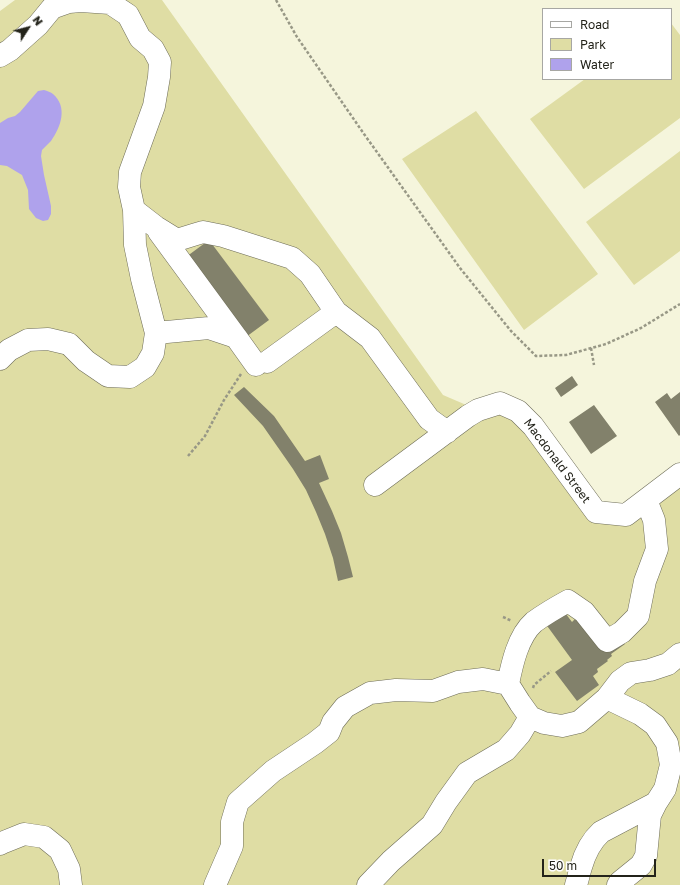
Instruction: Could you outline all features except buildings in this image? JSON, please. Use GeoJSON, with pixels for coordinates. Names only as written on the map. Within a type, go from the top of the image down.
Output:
{"type":"FeatureCollection","features":[{"type":"Feature","properties":{"kind":"street"},"geometry":{"type":"LineString","coordinates":[[0,56],[10,50],[38,25],[52,8],[68,2],[80,1],[110,3],[128,15],[140,38],[153,49],[160,62],[154,106],[130,172],[129,187],[134,210],[135,245],[156,333],[153,354],[145,367],[130,377],[108,376],[86,361],[69,344],[48,339],[28,340],[9,350],[0,359]]}},
{"type":"Feature","properties":{"kind":"street"},"geometry":{"type":"LineString","coordinates":[[134,210],[156,227],[177,240],[203,232],[223,236],[292,258],[310,274],[336,312],[370,338],[430,419],[447,432]]}},
{"type":"Feature","properties":{"kind":"street"},"geometry":{"type":"LineString","coordinates":[[156,227],[236,337],[262,363],[336,312]]}},
{"type":"Feature","properties":{"kind":"street"},"geometry":{"type":"LineString","coordinates":[[156,333],[209,328],[236,337]]}},
{"type":"Feature","properties":{"kind":"street","name":"Macdonald Street"},"geometry":{"type":"LineString","coordinates":[[375,485],[478,410],[500,403],[518,410],[533,426],[596,512],[626,514],[680,474]]}},
{"type":"Feature","properties":{"kind":"street"},"geometry":{"type":"LineString","coordinates":[[646,500],[654,520],[657,549],[646,581],[638,616],[622,632],[607,641],[584,612],[568,601],[533,623],[525,633],[521,639],[513,662],[508,684],[530,717],[544,723],[562,726],[579,722],[607,698],[620,681],[631,673],[650,670],[668,664],[680,654]]}},
{"type":"Feature","properties":{"kind":"street"},"geometry":{"type":"LineString","coordinates":[[215,885],[232,846],[232,822],[238,802],[274,771],[315,744],[329,732],[333,722],[345,707],[370,693],[377,692],[396,690],[433,691],[458,682],[483,679],[508,684]]}},
{"type":"Feature","properties":{"kind":"street"},"geometry":{"type":"LineString","coordinates":[[607,698],[640,714],[674,737],[671,765],[665,789],[650,815],[646,856],[641,865],[618,885]]}},
{"type":"Feature","properties":{"kind":"street"},"geometry":{"type":"LineString","coordinates":[[368,885],[391,861],[432,826],[446,802],[467,773],[506,750],[520,734],[530,717]]}},
{"type":"Feature","properties":{"kind":"street"},"geometry":{"type":"LineString","coordinates":[[576,885],[588,848],[595,838],[601,832],[656,803]]}},
{"type":"Feature","properties":{"kind":"street"},"geometry":{"type":"LineString","coordinates":[[0,844],[24,834],[44,837],[60,850],[69,869],[71,885]]}},
{"type":"Feature","properties":{"kind":"path"},"geometry":{"type":"LineString","coordinates":[[276,0],[297,37],[460,268],[511,331],[536,356],[566,355],[606,344],[641,328],[680,304]]}},
{"type":"Feature","properties":{"kind":"path"},"geometry":{"type":"LineString","coordinates":[[591,348],[594,365]]}},
{"type":"Feature","properties":{"kind":"path"},"geometry":{"type":"LineString","coordinates":[[188,456],[205,436],[224,400],[246,368],[262,363]]}},
{"type":"Feature","properties":{"kind":"green space"},"geometry":{"type":"Polygon","coordinates":[[[15,0],[162,0],[443,395],[478,410],[500,403],[596,512],[626,514],[680,477],[680,885],[0,885],[0,11],[15,0]]]}},
{"type":"Feature","properties":{"kind":"green space"},"geometry":{"type":"Polygon","coordinates":[[[672,24],[680,35],[680,118],[584,189],[530,119],[584,80],[672,80],[672,24]]]}},
{"type":"Feature","properties":{"kind":"green space"},"geometry":{"type":"Polygon","coordinates":[[[476,111],[598,274],[524,330],[402,159],[476,111]]]}},
{"type":"Feature","properties":{"kind":"green space"},"geometry":{"type":"Polygon","coordinates":[[[680,151],[680,251],[634,285],[586,222],[680,151]]]}},
{"type":"Feature","properties":{"kind":"water"},"geometry":{"type":"Polygon","coordinates":[[[44,90],[52,93],[58,99],[62,111],[58,130],[51,141],[42,150],[41,156],[44,175],[51,206],[51,214],[48,220],[43,221],[36,218],[29,209],[28,190],[22,175],[7,166],[0,165],[0,123],[15,116],[38,91],[44,90]]]}}]}
